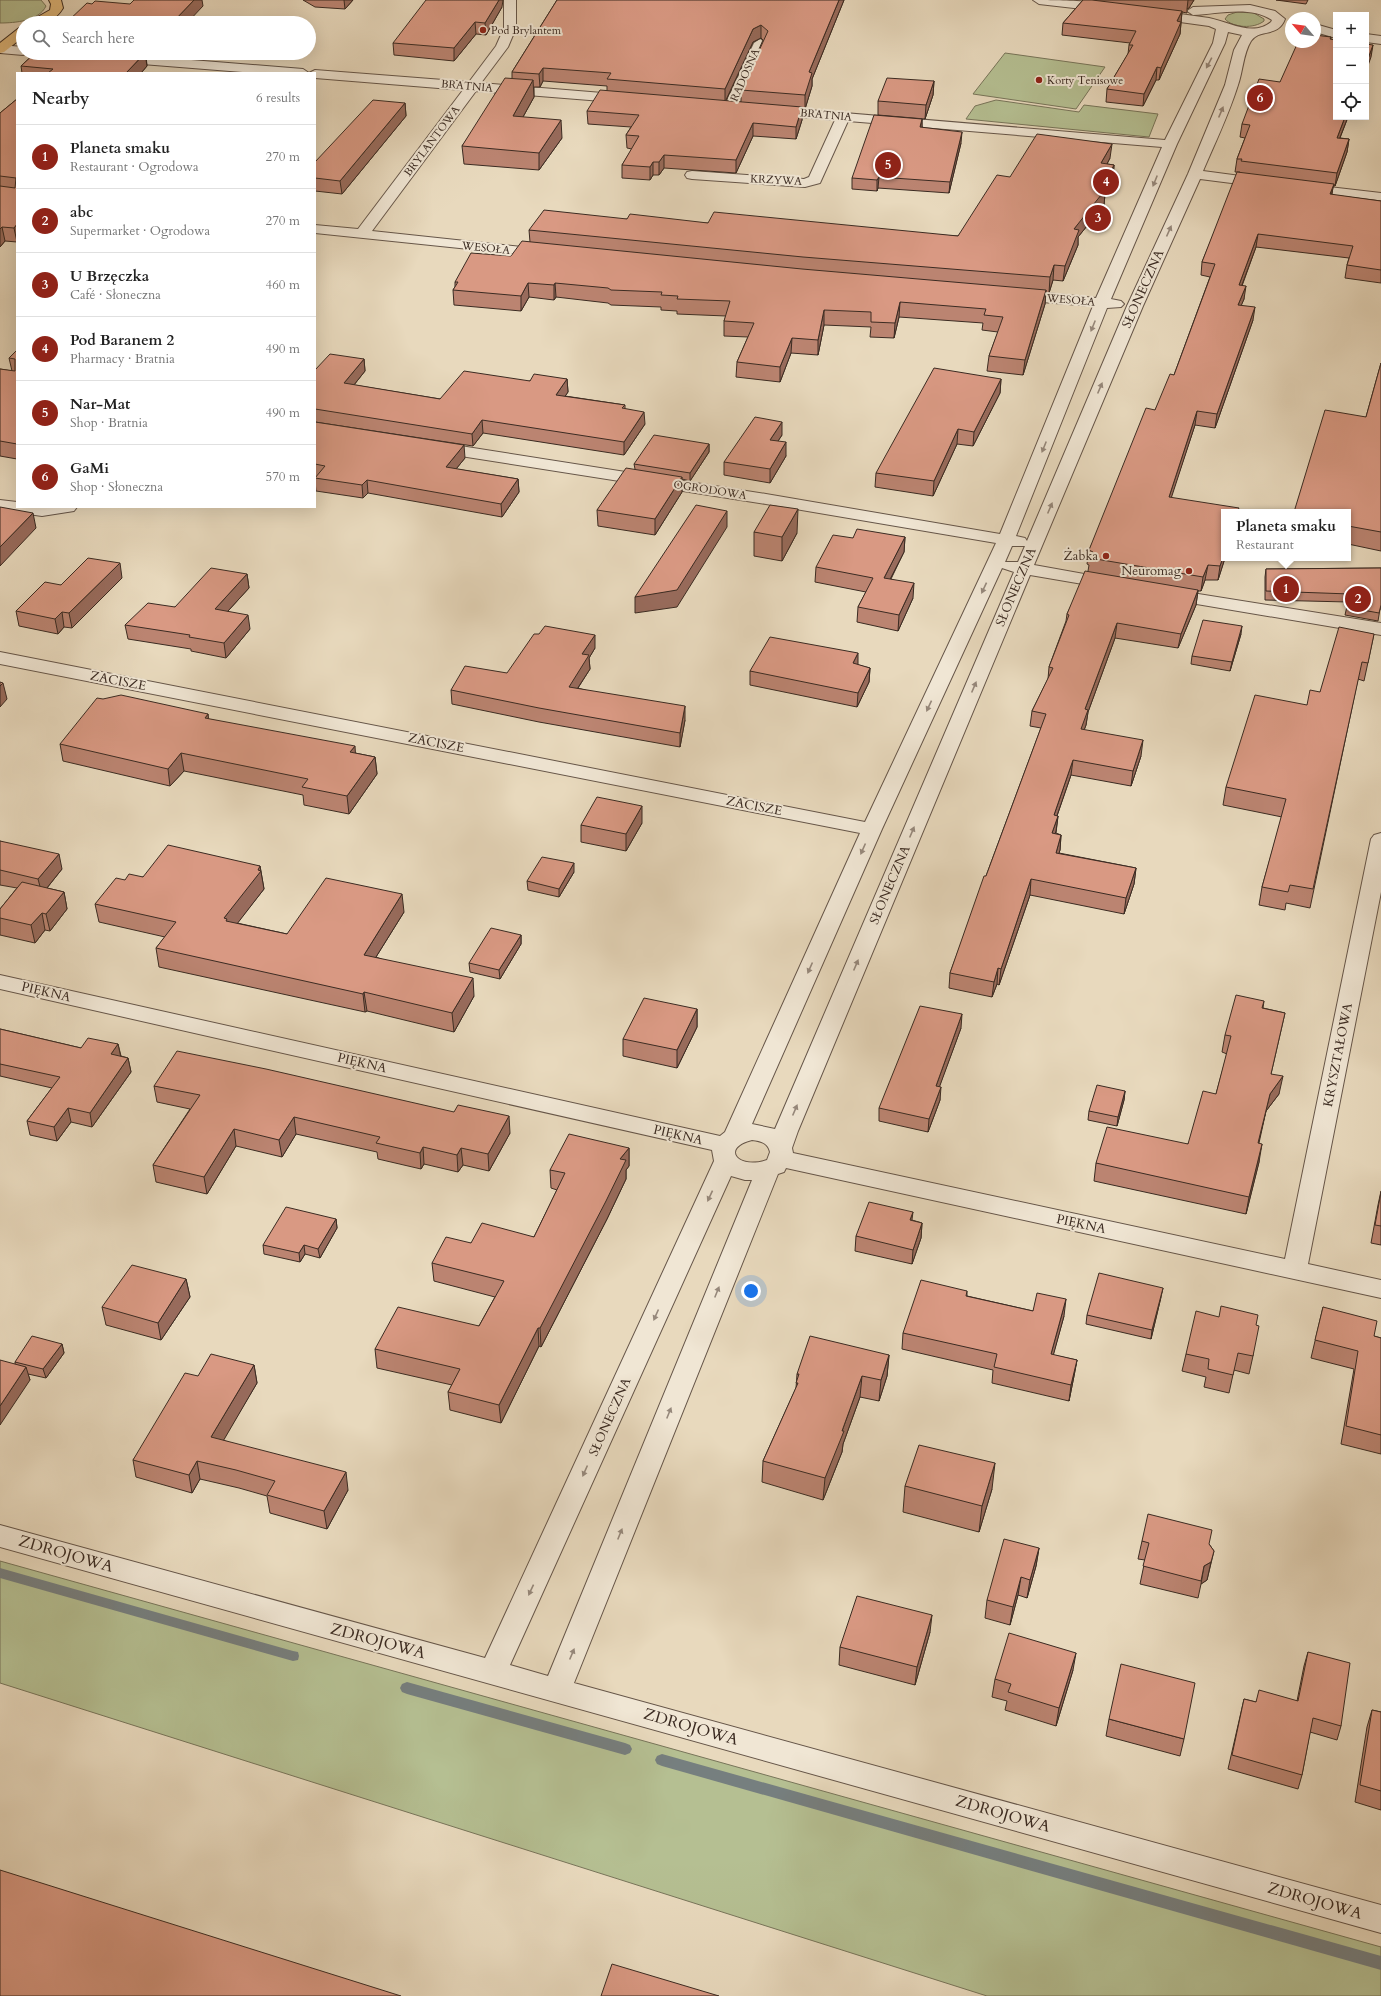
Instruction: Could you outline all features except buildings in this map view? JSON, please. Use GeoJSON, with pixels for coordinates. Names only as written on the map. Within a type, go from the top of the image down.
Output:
{"type":"FeatureCollection","features":[{"type":"Feature","properties":{"kind":"main road"},"geometry":{"type":"LineString","coordinates":[[50,16],[60,4]]}},
{"type":"Feature","properties":{"kind":"main road"},"geometry":{"type":"LineString","coordinates":[[8,28],[16,27]]}},
{"type":"Feature","properties":{"kind":"main road"},"geometry":{"type":"LineString","coordinates":[[0,49],[16,36]]}},
{"type":"Feature","properties":{"kind":"street","name":"BRYLANTOWA"},"geometry":{"type":"LineString","coordinates":[[361,235],[473,86],[507,38],[510,28],[510,0]]}},
{"type":"Feature","properties":{"kind":"street"},"geometry":{"type":"LineString","coordinates":[[1039,0],[1120,9]]}},
{"type":"Feature","properties":{"kind":"street"},"geometry":{"type":"LineString","coordinates":[[1224,9],[1242,0]]}},
{"type":"Feature","properties":{"kind":"street"},"geometry":{"type":"LineString","coordinates":[[1262,5],[1282,25],[1256,31],[1239,31],[1219,25],[1143,12],[1224,9],[1262,5]]}},
{"type":"Feature","properties":{"kind":"street","name":"SŁONECZNA"},"geometry":{"type":"LineString","coordinates":[[493,1672],[872,829],[1006,540],[1103,302],[1170,144],[1200,78],[1219,43],[1219,25],[1211,16],[1224,9]]}},
{"type":"Feature","properties":{"kind":"street"},"geometry":{"type":"LineString","coordinates":[[1321,30],[1333,34]]}},
{"type":"Feature","properties":{"kind":"street","name":"SŁONECZNA"},"geometry":{"type":"LineString","coordinates":[[557,1690],[777,1159],[799,1100],[1135,306],[1195,174],[1232,85],[1240,50],[1247,37],[1256,31]]}},
{"type":"Feature","properties":{"kind":"street"},"geometry":{"type":"LineString","coordinates":[[1321,34],[1333,35]]}},
{"type":"Feature","properties":{"kind":"street"},"geometry":{"type":"LineString","coordinates":[[1369,38],[1381,40]]}},
{"type":"Feature","properties":{"kind":"street","name":"RADOSNA"},"geometry":{"type":"LineString","coordinates":[[731,107],[760,43]]}},
{"type":"Feature","properties":{"kind":"street"},"geometry":{"type":"LineString","coordinates":[[0,49],[16,50]]}},
{"type":"Feature","properties":{"kind":"street"},"geometry":{"type":"LineString","coordinates":[[141,60],[291,72]]}},
{"type":"Feature","properties":{"kind":"street","name":"BRATNIA"},"geometry":{"type":"LineString","coordinates":[[316,74],[637,100]]}},
{"type":"Feature","properties":{"kind":"street"},"geometry":{"type":"LineString","coordinates":[[715,106],[746,109]]}},
{"type":"Feature","properties":{"kind":"street","name":"BRATNIA"},"geometry":{"type":"LineString","coordinates":[[761,110],[1170,144]]}},
{"type":"Feature","properties":{"kind":"street","name":"KRZYWA"},"geometry":{"type":"LineString","coordinates":[[692,175],[805,183],[815,180],[843,116]]}},
{"type":"Feature","properties":{"kind":"street"},"geometry":{"type":"LineString","coordinates":[[1195,174],[1276,185]]}},
{"type":"Feature","properties":{"kind":"street"},"geometry":{"type":"LineString","coordinates":[[1291,186],[1381,197]]}},
{"type":"Feature","properties":{"kind":"street","name":"WESOŁA"},"geometry":{"type":"LineString","coordinates":[[316,229],[560,255]]}},
{"type":"Feature","properties":{"kind":"street","name":"WESOŁA"},"geometry":{"type":"LineString","coordinates":[[1002,294],[1135,306]]}},
{"type":"Feature","properties":{"kind":"street","name":"OGRODOWA"},"geometry":{"type":"LineString","coordinates":[[416,444],[766,499],[1034,544]]}},
{"type":"Feature","properties":{"kind":"street"},"geometry":{"type":"LineString","coordinates":[[0,504],[16,507]]}},
{"type":"Feature","properties":{"kind":"street"},"geometry":{"type":"LineString","coordinates":[[24,508],[42,511],[62,508]]}},
{"type":"Feature","properties":{"kind":"street"},"geometry":{"type":"LineString","coordinates":[[995,564],[1130,588]]}},
{"type":"Feature","properties":{"kind":"street"},"geometry":{"type":"LineString","coordinates":[[1154,591],[1381,629]]}},
{"type":"Feature","properties":{"kind":"street","name":"ZACISZE"},"geometry":{"type":"LineString","coordinates":[[0,658],[872,829]]}},
{"type":"Feature","properties":{"kind":"street","name":"KRYSZTAŁOWA"},"geometry":{"type":"LineString","coordinates":[[1295,1270],[1381,839]]}},
{"type":"Feature","properties":{"kind":"street","name":"PIĘKNA"},"geometry":{"type":"LineString","coordinates":[[0,982],[728,1147]]}},
{"type":"Feature","properties":{"kind":"street"},"geometry":{"type":"LineString","coordinates":[[748,1132],[762,1133],[770,1136],[777,1159],[759,1173],[744,1172],[731,1167],[728,1147],[748,1132]]}},
{"type":"Feature","properties":{"kind":"street","name":"PIĘKNA"},"geometry":{"type":"LineString","coordinates":[[777,1159],[1381,1289]]}},
{"type":"Feature","properties":{"kind":"street","name":"ZDROJOWA"},"geometry":{"type":"LineString","coordinates":[[0,1536],[1381,1919]]}},
{"type":"Feature","properties":{"kind":"green space"},"geometry":{"type":"Polygon","coordinates":[[[0,0],[41,0],[46,6],[43,11],[36,16],[16,16],[16,22],[0,23],[0,0]]]}},
{"type":"Feature","properties":{"kind":"green space"},"geometry":{"type":"Polygon","coordinates":[[[1237,12],[1254,13],[1264,19],[1264,21],[1255,25],[1238,26],[1225,19],[1228,15],[1237,12]]]}},
{"type":"Feature","properties":{"kind":"green space","name":"Korty Tenisowe"},"geometry":{"type":"Polygon","coordinates":[[[1005,53],[1105,67],[1076,109],[973,94],[1005,53]]]}},
{"type":"Feature","properties":{"kind":"green space"},"geometry":{"type":"Polygon","coordinates":[[[996,100],[1079,112],[1084,105],[1158,114],[1149,137],[966,119],[975,106],[996,100]]]}},
{"type":"Feature","properties":{"kind":"green space"},"geometry":{"type":"Polygon","coordinates":[[[0,1561],[1381,1947],[1381,1996],[987,1996],[0,1683],[0,1561]]]}},
{"type":"Feature","properties":{"kind":"waterway"},"geometry":{"type":"LineString","coordinates":[[0,1573],[293,1656]]}},
{"type":"Feature","properties":{"kind":"waterway"},"geometry":{"type":"LineString","coordinates":[[407,1688],[625,1749]]}},
{"type":"Feature","properties":{"kind":"waterway"},"geometry":{"type":"LineString","coordinates":[[662,1760],[1381,1963]]}},
{"type":"Feature","properties":{"kind":"place","name":"Pod Brylantem"},"geometry":{"type":"Point","coordinates":[483,30]}},
{"type":"Feature","properties":{"kind":"place","name":"Korty Tenisowe"},"geometry":{"type":"Point","coordinates":[1039,80]}},
{"type":"Feature","properties":{"kind":"place","name":"GaMi"},"geometry":{"type":"Point","coordinates":[1260,98]}},
{"type":"Feature","properties":{"kind":"place","name":"Nar-Mat"},"geometry":{"type":"Point","coordinates":[888,165]}},
{"type":"Feature","properties":{"kind":"place","name":"Pod Baranem 2"},"geometry":{"type":"Point","coordinates":[1106,182]}},
{"type":"Feature","properties":{"kind":"place","name":"U Brzęczka"},"geometry":{"type":"Point","coordinates":[1098,218]}},
{"type":"Feature","properties":{"kind":"place","name":"Żabka"},"geometry":{"type":"Point","coordinates":[1106,556]}},
{"type":"Feature","properties":{"kind":"place","name":"Neuromag"},"geometry":{"type":"Point","coordinates":[1189,571]}},
{"type":"Feature","properties":{"kind":"place","name":"Planeta smaku"},"geometry":{"type":"Point","coordinates":[1286,589]}},
{"type":"Feature","properties":{"kind":"place","name":"abc"},"geometry":{"type":"Point","coordinates":[1358,599]}}]}
